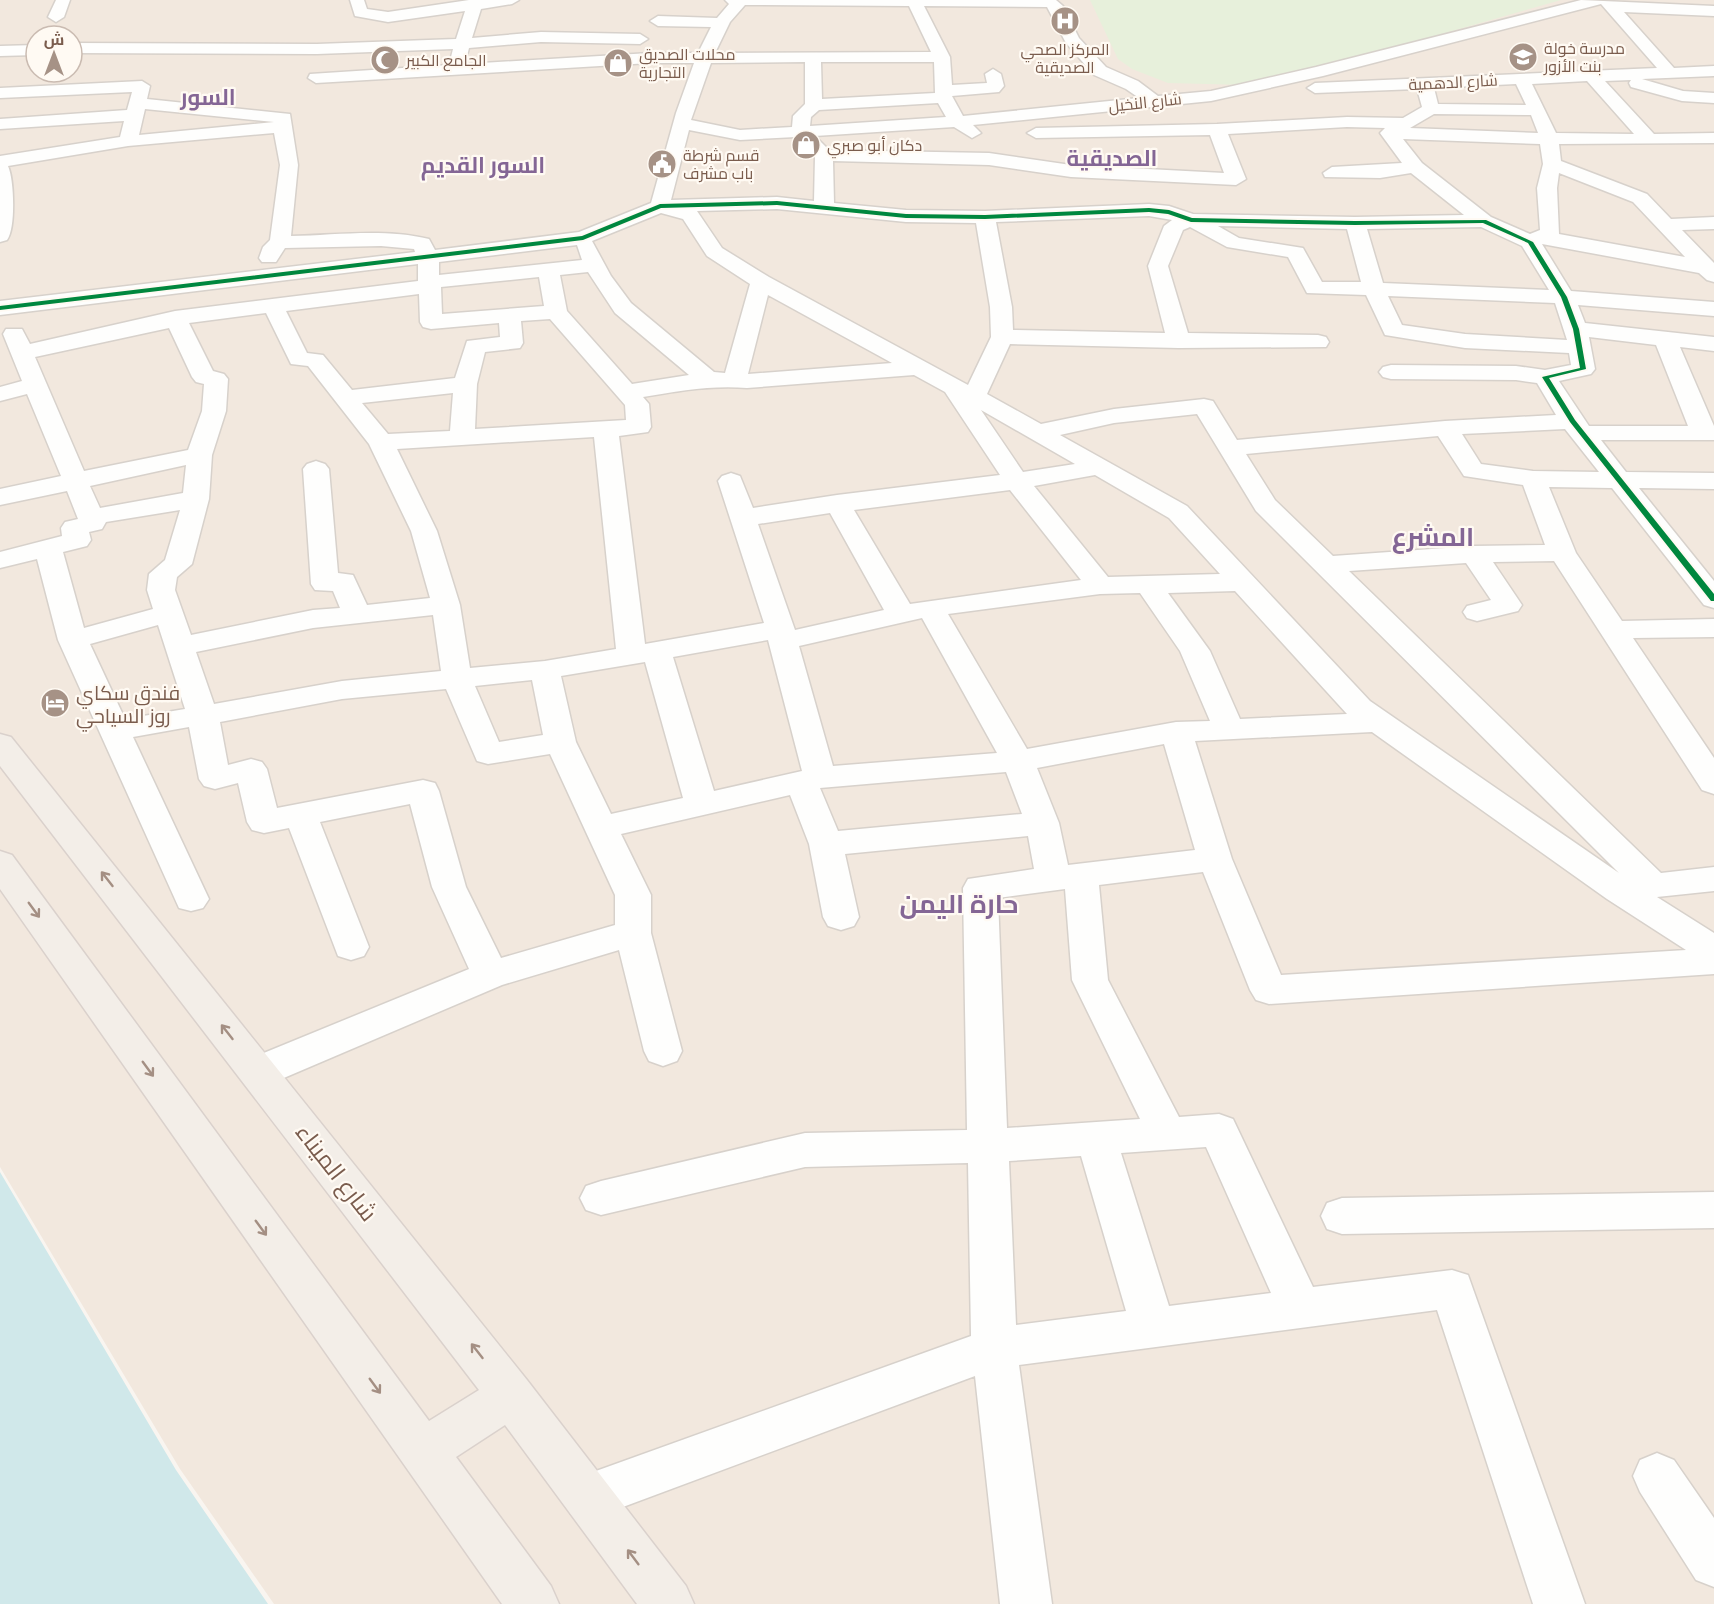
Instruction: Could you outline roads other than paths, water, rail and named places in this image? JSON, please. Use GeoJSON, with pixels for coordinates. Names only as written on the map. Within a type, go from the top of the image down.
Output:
{"type":"FeatureCollection","features":[{"type":"Feature","properties":{"kind":"main road","name":"شارع الميناء"},"geometry":{"type":"LineString","coordinates":[[0,744],[511,1395],[668,1604]]}},
{"type":"Feature","properties":{"kind":"main road"},"geometry":{"type":"LineString","coordinates":[[0,863],[533,1604]]}},
{"type":"Feature","properties":{"kind":"main road"},"geometry":{"type":"LineString","coordinates":[[422,1452],[511,1395]]}},
{"type":"Feature","properties":{"kind":"street"},"geometry":{"type":"LineString","coordinates":[[56,17],[63,0]]}},
{"type":"Feature","properties":{"kind":"street"},"geometry":{"type":"LineString","coordinates":[[357,0],[360,13],[388,17],[475,2],[512,0]]}},
{"type":"Feature","properties":{"kind":"street"},"geometry":{"type":"LineString","coordinates":[[657,21],[734,6],[833,1],[1050,2],[1055,6],[1072,40],[1100,71],[1132,85],[1154,101]]}},
{"type":"Feature","properties":{"kind":"street"},"geometry":{"type":"LineString","coordinates":[[913,1],[942,57],[943,94],[957,121],[971,133],[1216,129],[1347,122],[1549,139],[1714,138]]}},
{"type":"Feature","properties":{"kind":"street"},"geometry":{"type":"LineString","coordinates":[[456,68],[475,2]]}},
{"type":"Feature","properties":{"kind":"street"},"geometry":{"type":"LineString","coordinates":[[650,58],[657,21],[656,2]]}},
{"type":"Feature","properties":{"kind":"street"},"geometry":{"type":"LineString","coordinates":[[1605,2],[1669,72]]}},
{"type":"Feature","properties":{"kind":"street","name":"شارع النخيل"},"geometry":{"type":"LineString","coordinates":[[679,134],[740,135],[801,132],[957,121],[1154,101],[1229,92],[1605,2],[1714,11]]}},
{"type":"Feature","properties":{"kind":"street"},"geometry":{"type":"LineString","coordinates":[[660,206],[679,134],[704,58],[734,6]]}},
{"type":"Feature","properties":{"kind":"street"},"geometry":{"type":"LineString","coordinates":[[378,47],[388,17]]}},
{"type":"Feature","properties":{"kind":"street"},"geometry":{"type":"LineString","coordinates":[[1631,30],[1653,30]]}},
{"type":"Feature","properties":{"kind":"street"},"geometry":{"type":"LineString","coordinates":[[84,48],[378,47],[462,44],[541,37],[654,39]]}},
{"type":"Feature","properties":{"kind":"street"},"geometry":{"type":"LineString","coordinates":[[0,51],[24,50]]}},
{"type":"Feature","properties":{"kind":"street"},"geometry":{"type":"LineString","coordinates":[[316,78],[650,58],[942,57]]}},
{"type":"Feature","properties":{"kind":"street"},"geometry":{"type":"LineString","coordinates":[[813,58],[814,105]]}},
{"type":"Feature","properties":{"kind":"street","name":"شارع الدهمية"},"geometry":{"type":"LineString","coordinates":[[1229,92],[1714,71]]}},
{"type":"Feature","properties":{"kind":"street"},"geometry":{"type":"LineString","coordinates":[[993,74],[996,86],[993,88],[814,105],[802,116],[801,132],[824,155],[989,159],[1071,171],[1236,179],[1216,129]]}},
{"type":"Feature","properties":{"kind":"street"},"geometry":{"type":"LineString","coordinates":[[1610,75],[1682,96],[1714,98]]}},
{"type":"Feature","properties":{"kind":"street"},"geometry":{"type":"LineString","coordinates":[[1591,76],[1647,137]]}},
{"type":"Feature","properties":{"kind":"street"},"geometry":{"type":"LineString","coordinates":[[1521,79],[1538,110],[1549,139],[1552,164],[1548,188],[1550,233],[1536,239]]}},
{"type":"Feature","properties":{"kind":"street"},"geometry":{"type":"LineString","coordinates":[[1424,83],[1431,109]]}},
{"type":"Feature","properties":{"kind":"street"},"geometry":{"type":"LineString","coordinates":[[0,93],[142,86],[128,141]]}},
{"type":"Feature","properties":{"kind":"street"},"geometry":{"type":"LineString","coordinates":[[1,126],[136,109],[284,118],[282,127],[289,165],[280,242]]}},
{"type":"Feature","properties":{"kind":"street"},"geometry":{"type":"LineString","coordinates":[[1397,128],[1431,109],[1538,110]]}},
{"type":"Feature","properties":{"kind":"street"},"geometry":{"type":"LineString","coordinates":[[0,162],[128,141],[282,127]]}},
{"type":"Feature","properties":{"kind":"street"},"geometry":{"type":"LineString","coordinates":[[1397,128],[1415,167],[1484,221],[1536,239],[1712,271]]}},
{"type":"Feature","properties":{"kind":"street"},"geometry":{"type":"LineString","coordinates":[[983,134],[989,159]]}},
{"type":"Feature","properties":{"kind":"street"},"geometry":{"type":"LineString","coordinates":[[824,155],[824,206]]}},
{"type":"Feature","properties":{"kind":"street"},"geometry":{"type":"LineString","coordinates":[[1552,164],[1640,198],[1712,271]]}},
{"type":"Feature","properties":{"kind":"street"},"geometry":{"type":"LineString","coordinates":[[1332,173],[1380,172],[1415,167]]}},
{"type":"Feature","properties":{"kind":"street"},"geometry":{"type":"LineString","coordinates":[[0,168],[4,180],[0,187],[3,225],[0,236]]}},
{"type":"Feature","properties":{"kind":"street"},"geometry":{"type":"LineString","coordinates":[[1071,171],[1078,213]]}},
{"type":"Feature","properties":{"kind":"street"},"geometry":{"type":"LineString","coordinates":[[1140,175],[1149,210]]}},
{"type":"Feature","properties":{"kind":"street"},"geometry":{"type":"LineString","coordinates":[[0,560],[77,540],[74,528],[93,523],[1,305],[261,277],[583,238],[660,206],[777,203],[906,216],[985,217],[1149,210],[1169,212],[1191,220],[1234,243],[1296,252],[1315,288],[1564,297],[1714,309]]}},
{"type":"Feature","properties":{"kind":"street"},"geometry":{"type":"LineString","coordinates":[[660,206],[690,215],[714,252],[761,282],[1039,432],[1178,512],[1359,708],[1619,890],[1714,950]]}},
{"type":"Feature","properties":{"kind":"street"},"geometry":{"type":"LineString","coordinates":[[964,391],[1002,337],[1001,307],[985,217]]}},
{"type":"Feature","properties":{"kind":"street"},"geometry":{"type":"LineString","coordinates":[[1179,341],[1158,266],[1174,226],[1191,220],[1355,223],[1484,221]]}},
{"type":"Feature","properties":{"kind":"street"},"geometry":{"type":"LineString","coordinates":[[1355,223],[1374,290],[1393,330],[1465,341],[1577,338],[1666,340],[1714,344]]}},
{"type":"Feature","properties":{"kind":"street"},"geometry":{"type":"LineString","coordinates":[[1666,225],[1714,223]]}},
{"type":"Feature","properties":{"kind":"street"},"geometry":{"type":"LineString","coordinates":[[583,238],[596,265],[623,308],[708,379],[737,389]]}},
{"type":"Feature","properties":{"kind":"street"},"geometry":{"type":"LineString","coordinates":[[1391,372],[1516,372],[1545,377],[1583,369],[1577,338],[1564,297],[1536,239]]}},
{"type":"Feature","properties":{"kind":"street"},"geometry":{"type":"LineString","coordinates":[[261,277],[273,247],[280,242],[405,241],[422,243],[428,257],[431,322],[556,312]]}},
{"type":"Feature","properties":{"kind":"street"},"geometry":{"type":"LineString","coordinates":[[22,353],[158,324],[175,318],[596,265]]}},
{"type":"Feature","properties":{"kind":"street"},"geometry":{"type":"LineString","coordinates":[[381,442],[639,427],[637,404],[556,312],[548,270]]}},
{"type":"Feature","properties":{"kind":"street"},"geometry":{"type":"LineString","coordinates":[[737,389],[761,282]]}},
{"type":"Feature","properties":{"kind":"street"},"geometry":{"type":"LineString","coordinates":[[272,304],[299,359],[315,360],[381,442],[424,531],[446,605],[457,679],[488,754],[560,742]]}},
{"type":"Feature","properties":{"kind":"street"},"geometry":{"type":"LineString","coordinates":[[462,438],[465,384],[475,346],[512,343],[509,317]]}},
{"type":"Feature","properties":{"kind":"street"},"geometry":{"type":"LineString","coordinates":[[175,318],[204,377],[216,379],[214,411],[199,455],[196,499],[178,564],[163,574],[161,590],[182,646],[203,717],[215,778],[251,770],[264,822],[423,791],[449,887],[490,975]]}},
{"type":"Feature","properties":{"kind":"street"},"geometry":{"type":"LineString","coordinates":[[1002,337],[1318,342]]}},
{"type":"Feature","properties":{"kind":"street"},"geometry":{"type":"LineString","coordinates":[[1230,448],[1445,428],[1578,427],[1709,433],[1666,340]]}},
{"type":"Feature","properties":{"kind":"street"},"geometry":{"type":"LineString","coordinates":[[1465,341],[1481,372]]}},
{"type":"Feature","properties":{"kind":"street"},"geometry":{"type":"LineString","coordinates":[[737,389],[747,381],[918,368]]}},
{"type":"Feature","properties":{"kind":"street"},"geometry":{"type":"LineString","coordinates":[[1545,377],[1617,481],[1714,599]]}},
{"type":"Feature","properties":{"kind":"street"},"geometry":{"type":"LineString","coordinates":[[628,392],[708,379]]}},
{"type":"Feature","properties":{"kind":"street"},"geometry":{"type":"LineString","coordinates":[[345,398],[465,384]]}},
{"type":"Feature","properties":{"kind":"street"},"geometry":{"type":"LineString","coordinates":[[0,394],[35,385]]}},
{"type":"Feature","properties":{"kind":"street"},"geometry":{"type":"LineString","coordinates":[[964,391],[1017,482],[1100,586]]}},
{"type":"Feature","properties":{"kind":"street"},"geometry":{"type":"LineString","coordinates":[[1039,432],[1114,416],[1204,406],[1265,505],[1653,886]]}},
{"type":"Feature","properties":{"kind":"street"},"geometry":{"type":"LineString","coordinates":[[1445,428],[1473,471],[1533,479],[1714,481]]}},
{"type":"Feature","properties":{"kind":"street"},"geometry":{"type":"LineString","coordinates":[[606,429],[644,652],[702,805]]}},
{"type":"Feature","properties":{"kind":"street"},"geometry":{"type":"LineString","coordinates":[[0,497],[74,479],[199,455]]}},
{"type":"Feature","properties":{"kind":"street"},"geometry":{"type":"LineString","coordinates":[[743,518],[837,503],[1017,482],[1100,467]]}},
{"type":"Feature","properties":{"kind":"street"},"geometry":{"type":"LineString","coordinates":[[316,469],[326,584],[344,581],[357,615]]}},
{"type":"Feature","properties":{"kind":"street"},"geometry":{"type":"LineString","coordinates":[[1533,479],[1562,553],[1714,783]]}},
{"type":"Feature","properties":{"kind":"street"},"geometry":{"type":"LineString","coordinates":[[731,481],[782,635],[841,917]]}},
{"type":"Feature","properties":{"kind":"street"},"geometry":{"type":"LineString","coordinates":[[91,517],[196,499]]}},
{"type":"Feature","properties":{"kind":"street"},"geometry":{"type":"LineString","coordinates":[[837,503],[916,612],[1018,761],[1042,823],[1067,876],[1090,980],[1167,1133]]}},
{"type":"Feature","properties":{"kind":"street"},"geometry":{"type":"LineString","coordinates":[[48,547],[73,640],[191,899]]}},
{"type":"Feature","properties":{"kind":"street"},"geometry":{"type":"LineString","coordinates":[[1324,565],[1474,554],[1562,553]]}},
{"type":"Feature","properties":{"kind":"street"},"geometry":{"type":"LineString","coordinates":[[1474,554],[1508,605],[1478,612]]}},
{"type":"Feature","properties":{"kind":"street"},"geometry":{"type":"LineString","coordinates":[[115,731],[203,717],[342,690],[545,670],[644,652],[782,635],[916,612],[1100,586],[1243,582]]}},
{"type":"Feature","properties":{"kind":"street"},"geometry":{"type":"LineString","coordinates":[[1148,585],[1195,651],[1228,729]]}},
{"type":"Feature","properties":{"kind":"street"},"geometry":{"type":"LineString","coordinates":[[182,646],[313,620],[446,605]]}},
{"type":"Feature","properties":{"kind":"street"},"geometry":{"type":"LineString","coordinates":[[73,640],[170,613]]}},
{"type":"Feature","properties":{"kind":"street"},"geometry":{"type":"LineString","coordinates":[[1611,630],[1714,628]]}},
{"type":"Feature","properties":{"kind":"street"},"geometry":{"type":"LineString","coordinates":[[545,670],[560,742],[633,895],[633,933],[663,1051]]}},
{"type":"Feature","properties":{"kind":"street"},"geometry":{"type":"LineString","coordinates":[[601,827],[811,780],[1018,761],[1176,732],[1379,722]]}},
{"type":"Feature","properties":{"kind":"street"},"geometry":{"type":"LineString","coordinates":[[1176,732],[1215,859],[1269,990],[1714,961]]}},
{"type":"Feature","properties":{"kind":"street"},"geometry":{"type":"LineString","coordinates":[[301,815],[351,947]]}},
{"type":"Feature","properties":{"kind":"street"},"geometry":{"type":"LineString","coordinates":[[826,844],[1042,823]]}},
{"type":"Feature","properties":{"kind":"street"},"geometry":{"type":"LineString","coordinates":[[1026,1604],[994,1348],[980,888],[1215,859]]}},
{"type":"Feature","properties":{"kind":"street"},"geometry":{"type":"LineString","coordinates":[[1619,890],[1714,879]]}},
{"type":"Feature","properties":{"kind":"street"},"geometry":{"type":"LineString","coordinates":[[258,1072],[490,975],[633,933]]}},
{"type":"Feature","properties":{"kind":"street"},"geometry":{"type":"LineString","coordinates":[[601,1198],[805,1149],[988,1146],[1219,1130],[1300,1307]]}},
{"type":"Feature","properties":{"kind":"street"},"geometry":{"type":"LineString","coordinates":[[1096,1139],[1154,1327]]}},
{"type":"Feature","properties":{"kind":"street"},"geometry":{"type":"LineString","coordinates":[[1342,1216],[1714,1210]]}},
{"type":"Feature","properties":{"kind":"street"},"geometry":{"type":"LineString","coordinates":[[588,1497],[994,1348],[1452,1288],[1559,1604]]}},
{"type":"Feature","properties":{"kind":"street"},"geometry":{"type":"LineString","coordinates":[[1657,1476],[1714,1562]]}},
{"type":"Feature","properties":{"kind":"water"},"geometry":{"type":"Polygon","coordinates":[[[0,1172],[176,1470],[268,1604],[0,1604],[0,1172]]]}},
{"type":"Feature","properties":{"kind":"place","name":"المركز الصحي الصديقية"},"geometry":{"type":"Point","coordinates":[1065,21]}},
{"type":"Feature","properties":{"kind":"place","name":"مدرسة خولة بنت الأزور"},"geometry":{"type":"Point","coordinates":[1523,57]}},
{"type":"Feature","properties":{"kind":"place","name":"الجامع الكبير"},"geometry":{"type":"Point","coordinates":[385,60]}},
{"type":"Feature","properties":{"kind":"place","name":"محلات الصديق التجارية"},"geometry":{"type":"Point","coordinates":[618,63]}},
{"type":"Feature","properties":{"kind":"place","name":"دكان أبو صبري"},"geometry":{"type":"Point","coordinates":[806,145]}},
{"type":"Feature","properties":{"kind":"place","name":"قسم شرطة باب مشرف"},"geometry":{"type":"Point","coordinates":[662,164]}},
{"type":"Feature","properties":{"kind":"place","name":"فندق سكاي روز السياحي"},"geometry":{"type":"Point","coordinates":[55,703]}},
{"type":"Feature","properties":{"kind":"district","name":"السور"},"geometry":{"type":"Point","coordinates":[208,97]}},
{"type":"Feature","properties":{"kind":"district","name":"الصديقية"},"geometry":{"type":"Point","coordinates":[1112,158]}},
{"type":"Feature","properties":{"kind":"district","name":"السور القديم"},"geometry":{"type":"Point","coordinates":[483,165]}},
{"type":"Feature","properties":{"kind":"district","name":"المشرع"},"geometry":{"type":"Point","coordinates":[1433,536]}},
{"type":"Feature","properties":{"kind":"district","name":"حارة اليمن"},"geometry":{"type":"Point","coordinates":[959,903]}}]}
